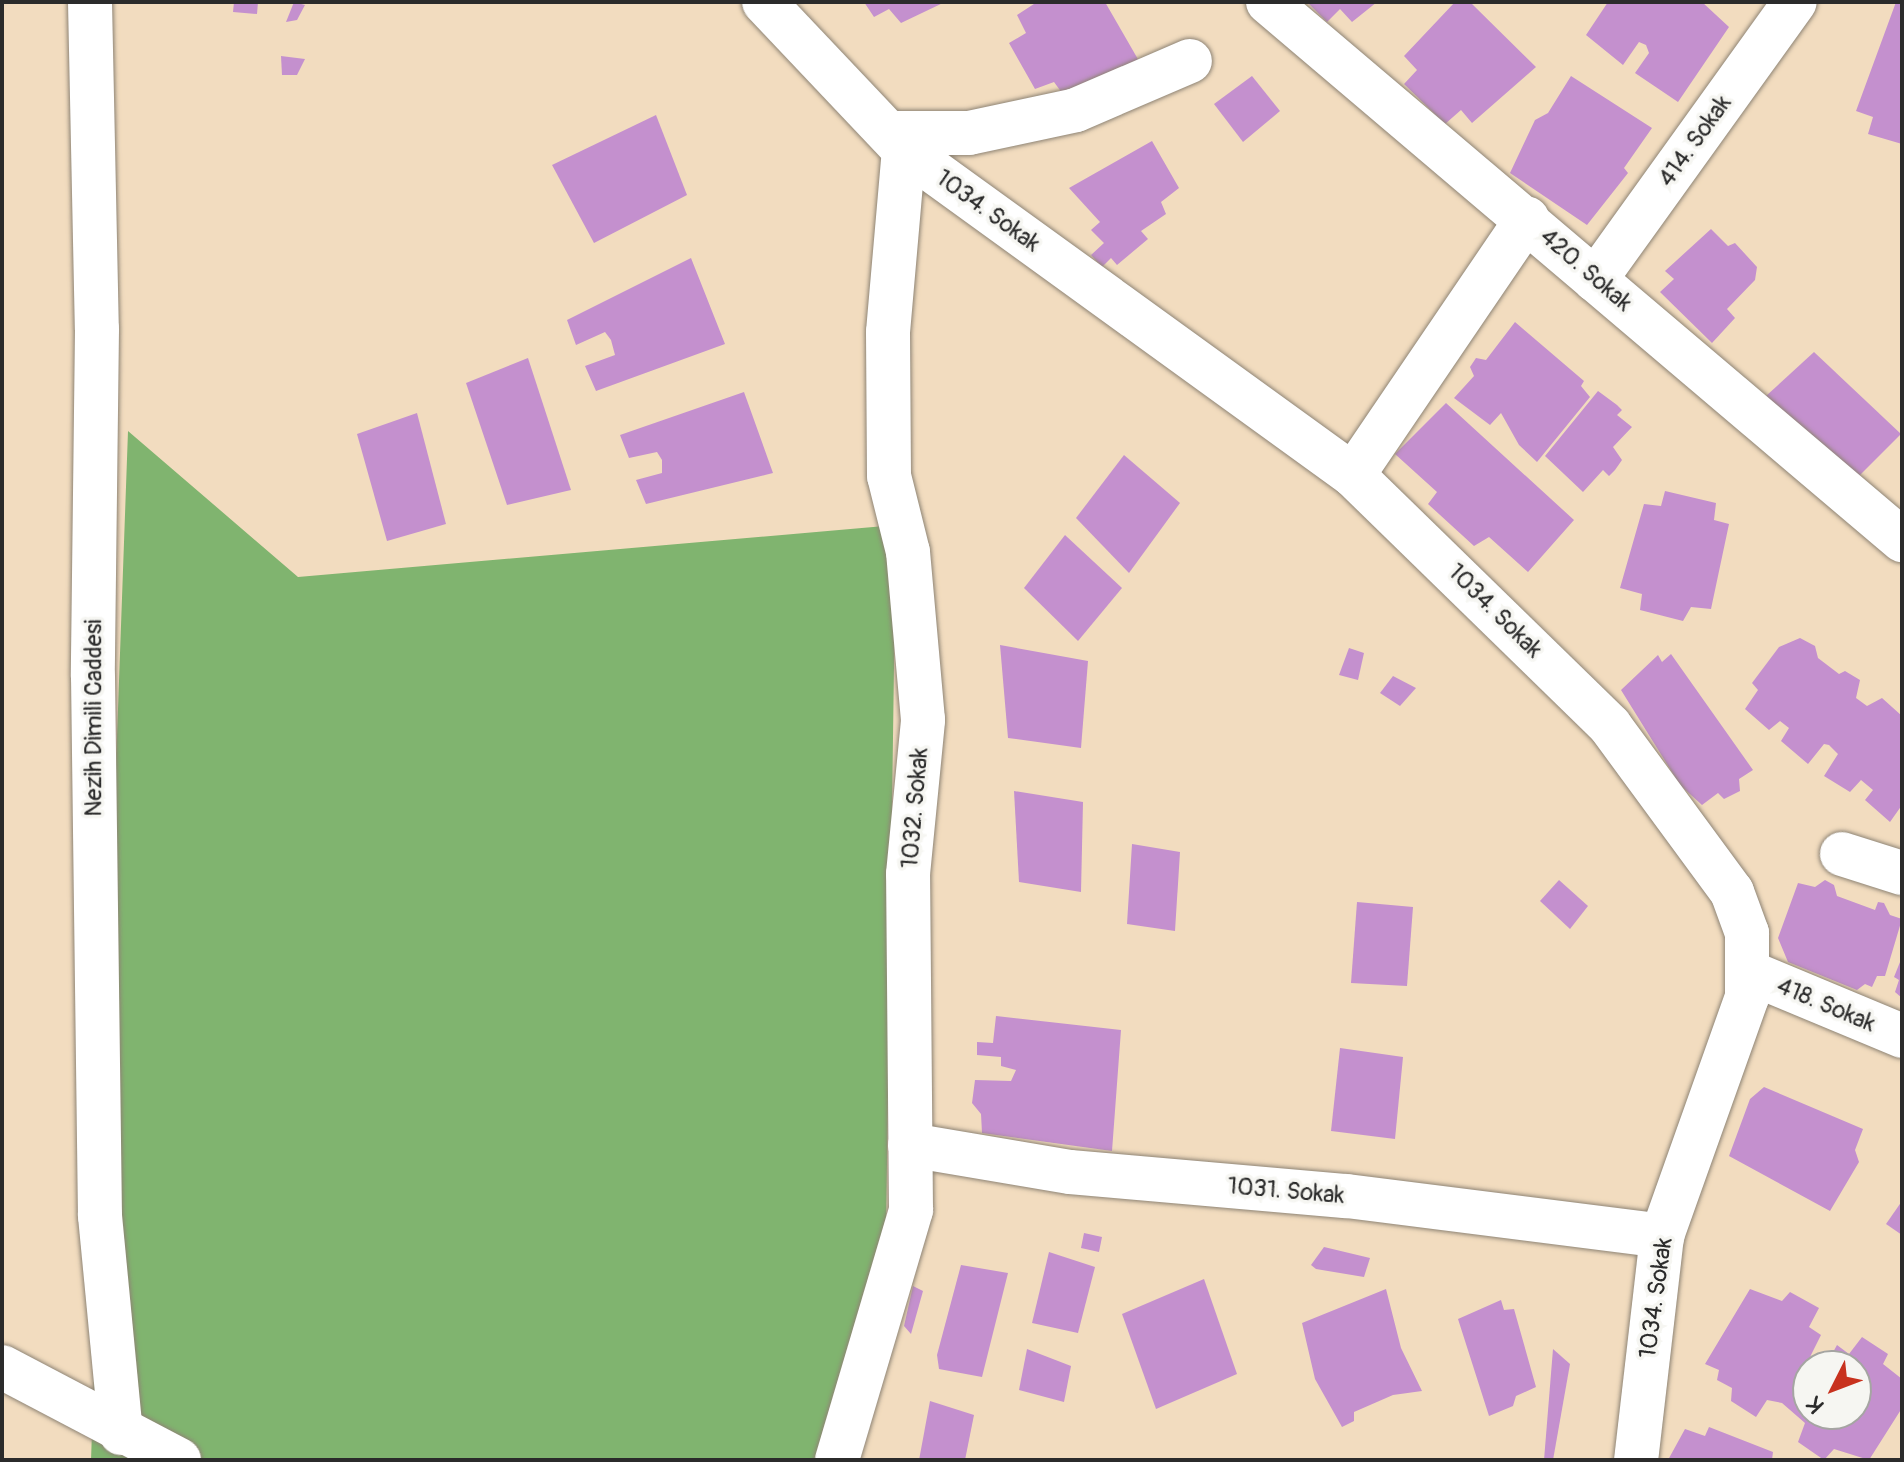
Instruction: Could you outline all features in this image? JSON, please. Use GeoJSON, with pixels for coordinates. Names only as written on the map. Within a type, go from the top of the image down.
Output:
{"type":"FeatureCollection","features":[{"type":"Feature","properties":{"kind":"street","name":"Nezih Dimili Caddesi"},"geometry":{"type":"LineString","coordinates":[[90,2],[97,329],[93,676],[100,1216],[121,1433]]}},
{"type":"Feature","properties":{"kind":"street","name":"1034. Sokak"},"geometry":{"type":"LineString","coordinates":[[764,2],[896,141],[1353,475],[1610,726],[1732,892],[1747,933],[1751,973],[1747,997],[1662,1236],[1636,1460]]}},
{"type":"Feature","properties":{"kind":"street","name":"420. Sokak"},"geometry":{"type":"LineString","coordinates":[[1268,2],[1902,540]]}},
{"type":"Feature","properties":{"kind":"street","name":"414. Sokak"},"geometry":{"type":"LineString","coordinates":[[1595,280],[1795,2]]}},
{"type":"Feature","properties":{"kind":"street"},"geometry":{"type":"LineString","coordinates":[[896,141],[969,133],[1076,110],[1190,61]]}},
{"type":"Feature","properties":{"kind":"street","name":"1032. Sokak"},"geometry":{"type":"LineString","coordinates":[[837,1460],[911,1210],[908,874],[923,720],[908,552],[889,476],[888,332],[896,141]]}},
{"type":"Feature","properties":{"kind":"street"},"geometry":{"type":"LineString","coordinates":[[1353,475],[1527,219]]}},
{"type":"Feature","properties":{"kind":"street"},"geometry":{"type":"LineString","coordinates":[[1842,854],[1902,873]]}},
{"type":"Feature","properties":{"kind":"street","name":"418. Sokak"},"geometry":{"type":"LineString","coordinates":[[1751,973],[1902,1036]]}},
{"type":"Feature","properties":{"kind":"street","name":"1031. Sokak"},"geometry":{"type":"LineString","coordinates":[[910,1145],[1070,1172],[1347,1196],[1662,1236]]}},
{"type":"Feature","properties":{"kind":"street"},"geometry":{"type":"LineString","coordinates":[[2,1367],[121,1433],[179,1460]]}},
{"type":"Feature","properties":{"kind":"green space"},"geometry":{"type":"Polygon","coordinates":[[[128,431],[298,577],[896,525],[886,1234],[827,1460],[91,1460],[128,431]]]}},
{"type":"Feature","properties":{"kind":"building"},"geometry":{"type":"Polygon","coordinates":[[[234,2],[258,2],[257,14],[233,12],[234,2]]]}},
{"type":"Feature","properties":{"kind":"building"},"geometry":{"type":"Polygon","coordinates":[[[294,2],[305,5],[297,20],[286,22],[294,2]]]}},
{"type":"Feature","properties":{"kind":"building"},"geometry":{"type":"Polygon","coordinates":[[[864,2],[945,2],[901,23],[889,9],[874,17],[864,2]]]}},
{"type":"Feature","properties":{"kind":"building"},"geometry":{"type":"Polygon","coordinates":[[[1037,2],[1105,2],[1139,61],[1065,97],[1054,82],[1035,89],[1009,43],[1026,33],[1017,15],[1037,2]]]}},
{"type":"Feature","properties":{"kind":"building"},"geometry":{"type":"Polygon","coordinates":[[[1307,2],[1377,2],[1352,22],[1340,9],[1327,22],[1307,2]]]}},
{"type":"Feature","properties":{"kind":"building"},"geometry":{"type":"Polygon","coordinates":[[[1455,2],[1470,2],[1536,67],[1472,123],[1461,110],[1445,124],[1404,84],[1417,70],[1404,56],[1455,2]]]}},
{"type":"Feature","properties":{"kind":"building"},"geometry":{"type":"Polygon","coordinates":[[[1608,2],[1702,2],[1729,27],[1678,102],[1635,73],[1649,53],[1646,45],[1639,42],[1623,65],[1586,35],[1608,2]]]}},
{"type":"Feature","properties":{"kind":"building"},"geometry":{"type":"Polygon","coordinates":[[[1896,2],[1902,2],[1902,144],[1868,134],[1873,117],[1856,111],[1896,2]]]}},
{"type":"Feature","properties":{"kind":"building"},"geometry":{"type":"Polygon","coordinates":[[[281,56],[305,59],[297,75],[282,75],[281,56]]]}},
{"type":"Feature","properties":{"kind":"building"},"geometry":{"type":"Polygon","coordinates":[[[1252,76],[1280,111],[1243,142],[1214,104],[1252,76]]]}},
{"type":"Feature","properties":{"kind":"building"},"geometry":{"type":"Polygon","coordinates":[[[1571,76],[1652,128],[1624,168],[1628,173],[1587,225],[1510,173],[1535,120],[1548,113],[1571,76]]]}},
{"type":"Feature","properties":{"kind":"building"},"geometry":{"type":"Polygon","coordinates":[[[656,115],[687,195],[594,243],[552,165],[656,115]]]}},
{"type":"Feature","properties":{"kind":"building"},"geometry":{"type":"Polygon","coordinates":[[[1152,141],[1179,188],[1161,202],[1166,214],[1141,231],[1148,239],[1117,265],[1111,258],[1102,267],[1091,255],[1104,243],[1091,230],[1100,222],[1069,188],[1152,141]]]}},
{"type":"Feature","properties":{"kind":"building"},"geometry":{"type":"Polygon","coordinates":[[[1711,229],[1728,246],[1735,243],[1757,267],[1755,280],[1727,309],[1735,318],[1712,343],[1660,292],[1674,279],[1665,271],[1711,229]]]}},
{"type":"Feature","properties":{"kind":"building"},"geometry":{"type":"Polygon","coordinates":[[[691,258],[725,344],[596,391],[585,366],[615,355],[611,340],[605,332],[576,345],[567,320],[691,258]]]}},
{"type":"Feature","properties":{"kind":"building"},"geometry":{"type":"Polygon","coordinates":[[[1515,322],[1584,381],[1581,386],[1590,397],[1537,462],[1519,445],[1501,413],[1490,425],[1454,398],[1474,376],[1470,367],[1476,358],[1486,360],[1515,322]]]}},
{"type":"Feature","properties":{"kind":"building"},"geometry":{"type":"Polygon","coordinates":[[[1814,352],[1901,434],[1851,484],[1766,396],[1814,352]]]}},
{"type":"Feature","properties":{"kind":"building"},"geometry":{"type":"Polygon","coordinates":[[[528,358],[571,490],[507,505],[466,383],[528,358]]]}},
{"type":"Feature","properties":{"kind":"building"},"geometry":{"type":"Polygon","coordinates":[[[1598,391],[1622,410],[1617,415],[1632,427],[1613,447],[1622,460],[1615,470],[1609,476],[1603,470],[1583,492],[1545,456],[1598,391]]]}},
{"type":"Feature","properties":{"kind":"building"},"geometry":{"type":"Polygon","coordinates":[[[744,392],[773,473],[646,504],[636,480],[662,473],[662,460],[657,452],[629,458],[620,435],[744,392]]]}},
{"type":"Feature","properties":{"kind":"building"},"geometry":{"type":"Polygon","coordinates":[[[1446,403],[1574,520],[1528,572],[1489,537],[1474,546],[1428,504],[1437,492],[1395,454],[1446,403]]]}},
{"type":"Feature","properties":{"kind":"building"},"geometry":{"type":"Polygon","coordinates":[[[417,413],[446,524],[387,541],[357,434],[417,413]]]}},
{"type":"Feature","properties":{"kind":"building"},"geometry":{"type":"Polygon","coordinates":[[[1124,455],[1180,503],[1129,573],[1076,518],[1124,455]]]}},
{"type":"Feature","properties":{"kind":"building"},"geometry":{"type":"Polygon","coordinates":[[[1665,491],[1716,503],[1714,520],[1729,524],[1711,609],[1691,607],[1683,621],[1640,610],[1642,594],[1620,588],[1644,504],[1661,506],[1665,491]]]}},
{"type":"Feature","properties":{"kind":"building"},"geometry":{"type":"Polygon","coordinates":[[[1065,535],[1122,588],[1078,641],[1024,588],[1065,535]]]}},
{"type":"Feature","properties":{"kind":"building"},"geometry":{"type":"Polygon","coordinates":[[[1800,638],[1815,646],[1818,658],[1839,674],[1845,671],[1860,680],[1856,698],[1867,706],[1882,698],[1902,716],[1902,805],[1890,822],[1865,800],[1873,790],[1861,780],[1850,792],[1824,776],[1838,754],[1829,745],[1824,744],[1808,764],[1781,741],[1789,728],[1780,721],[1769,730],[1745,709],[1758,690],[1752,683],[1779,647],[1800,638]]]}},
{"type":"Feature","properties":{"kind":"building"},"geometry":{"type":"Polygon","coordinates":[[[1000,645],[1088,661],[1081,748],[1008,738],[1000,645]]]}},
{"type":"Feature","properties":{"kind":"building"},"geometry":{"type":"Polygon","coordinates":[[[1349,648],[1364,653],[1358,680],[1339,675],[1349,648]]]}},
{"type":"Feature","properties":{"kind":"building"},"geometry":{"type":"Polygon","coordinates":[[[1671,654],[1753,770],[1739,779],[1740,791],[1724,799],[1718,793],[1702,805],[1680,785],[1621,690],[1658,655],[1662,662],[1671,654]]]}},
{"type":"Feature","properties":{"kind":"building"},"geometry":{"type":"Polygon","coordinates":[[[1393,676],[1416,688],[1400,706],[1380,693],[1393,676]]]}},
{"type":"Feature","properties":{"kind":"building"},"geometry":{"type":"Polygon","coordinates":[[[1014,791],[1083,802],[1081,892],[1019,882],[1014,791]]]}},
{"type":"Feature","properties":{"kind":"building"},"geometry":{"type":"Polygon","coordinates":[[[1132,844],[1180,852],[1175,931],[1127,924],[1132,844]]]}},
{"type":"Feature","properties":{"kind":"building"},"geometry":{"type":"Polygon","coordinates":[[[1559,880],[1588,906],[1570,929],[1540,901],[1559,880]]]}},
{"type":"Feature","properties":{"kind":"building"},"geometry":{"type":"Polygon","coordinates":[[[1825,880],[1834,885],[1837,896],[1875,910],[1878,902],[1884,903],[1890,915],[1902,919],[1885,976],[1877,976],[1872,987],[1865,984],[1857,990],[1788,962],[1778,938],[1798,883],[1815,887],[1825,880]]]}},
{"type":"Feature","properties":{"kind":"building"},"geometry":{"type":"Polygon","coordinates":[[[1357,902],[1413,907],[1407,986],[1351,983],[1357,902]]]}},
{"type":"Feature","properties":{"kind":"building"},"geometry":{"type":"Polygon","coordinates":[[[1902,957],[1902,998],[1895,992],[1899,980],[1894,977],[1902,957]]]}},
{"type":"Feature","properties":{"kind":"building"},"geometry":{"type":"Polygon","coordinates":[[[996,1016],[1121,1030],[1112,1151],[982,1133],[981,1114],[972,1103],[975,1080],[1011,1081],[1016,1070],[1001,1066],[1001,1057],[977,1055],[977,1042],[993,1043],[996,1016]]]}},
{"type":"Feature","properties":{"kind":"building"},"geometry":{"type":"Polygon","coordinates":[[[1340,1048],[1403,1057],[1395,1139],[1331,1131],[1340,1048]]]}},
{"type":"Feature","properties":{"kind":"building"},"geometry":{"type":"Polygon","coordinates":[[[1764,1087],[1863,1129],[1855,1150],[1859,1162],[1830,1211],[1729,1156],[1750,1099],[1764,1087]]]}},
{"type":"Feature","properties":{"kind":"building"},"geometry":{"type":"Polygon","coordinates":[[[1902,1201],[1902,1235],[1886,1224],[1902,1201]]]}},
{"type":"Feature","properties":{"kind":"building"},"geometry":{"type":"Polygon","coordinates":[[[1084,1233],[1102,1237],[1099,1252],[1081,1248],[1084,1233]]]}},
{"type":"Feature","properties":{"kind":"building"},"geometry":{"type":"Polygon","coordinates":[[[1324,1247],[1370,1258],[1364,1277],[1316,1269],[1311,1265],[1324,1247]]]}},
{"type":"Feature","properties":{"kind":"building"},"geometry":{"type":"Polygon","coordinates":[[[1049,1252],[1095,1267],[1078,1333],[1032,1323],[1049,1252]]]}},
{"type":"Feature","properties":{"kind":"building"},"geometry":{"type":"Polygon","coordinates":[[[961,1265],[1008,1273],[982,1377],[939,1369],[937,1355],[961,1265]]]}},
{"type":"Feature","properties":{"kind":"building"},"geometry":{"type":"Polygon","coordinates":[[[1204,1279],[1237,1374],[1156,1409],[1122,1314],[1204,1279]]]}},
{"type":"Feature","properties":{"kind":"building"},"geometry":{"type":"Polygon","coordinates":[[[913,1286],[923,1291],[911,1334],[904,1326],[913,1286]]]}},
{"type":"Feature","properties":{"kind":"building"},"geometry":{"type":"Polygon","coordinates":[[[1386,1289],[1401,1348],[1422,1391],[1393,1395],[1354,1412],[1354,1421],[1342,1427],[1315,1379],[1302,1323],[1386,1289]]]}},
{"type":"Feature","properties":{"kind":"building"},"geometry":{"type":"Polygon","coordinates":[[[1750,1289],[1782,1301],[1790,1292],[1819,1308],[1809,1327],[1821,1335],[1814,1350],[1792,1350],[1792,1412],[1782,1403],[1767,1400],[1756,1417],[1731,1401],[1732,1388],[1717,1380],[1719,1370],[1705,1364],[1750,1289]]]}},
{"type":"Feature","properties":{"kind":"building"},"geometry":{"type":"Polygon","coordinates":[[[1501,1300],[1504,1310],[1514,1309],[1536,1387],[1516,1396],[1513,1406],[1489,1416],[1458,1319],[1501,1300]]]}},
{"type":"Feature","properties":{"kind":"building"},"geometry":{"type":"Polygon","coordinates":[[[1862,1337],[1888,1354],[1883,1364],[1902,1379],[1902,1408],[1869,1460],[1834,1449],[1824,1460],[1798,1442],[1802,1430],[1872,1430],[1872,1350],[1852,1350],[1862,1337]]]}},
{"type":"Feature","properties":{"kind":"building"},"geometry":{"type":"Polygon","coordinates":[[[1027,1349],[1071,1366],[1064,1402],[1019,1390],[1027,1349]]]}},
{"type":"Feature","properties":{"kind":"building"},"geometry":{"type":"Polygon","coordinates":[[[1553,1349],[1570,1364],[1553,1460],[1544,1460],[1553,1349]]]}},
{"type":"Feature","properties":{"kind":"building"},"geometry":{"type":"Polygon","coordinates":[[[930,1401],[974,1415],[965,1460],[919,1460],[930,1401]]]}},
{"type":"Feature","properties":{"kind":"building"},"geometry":{"type":"Polygon","coordinates":[[[1709,1427],[1773,1452],[1772,1460],[1668,1460],[1685,1429],[1705,1436],[1709,1427]]]}}]}
